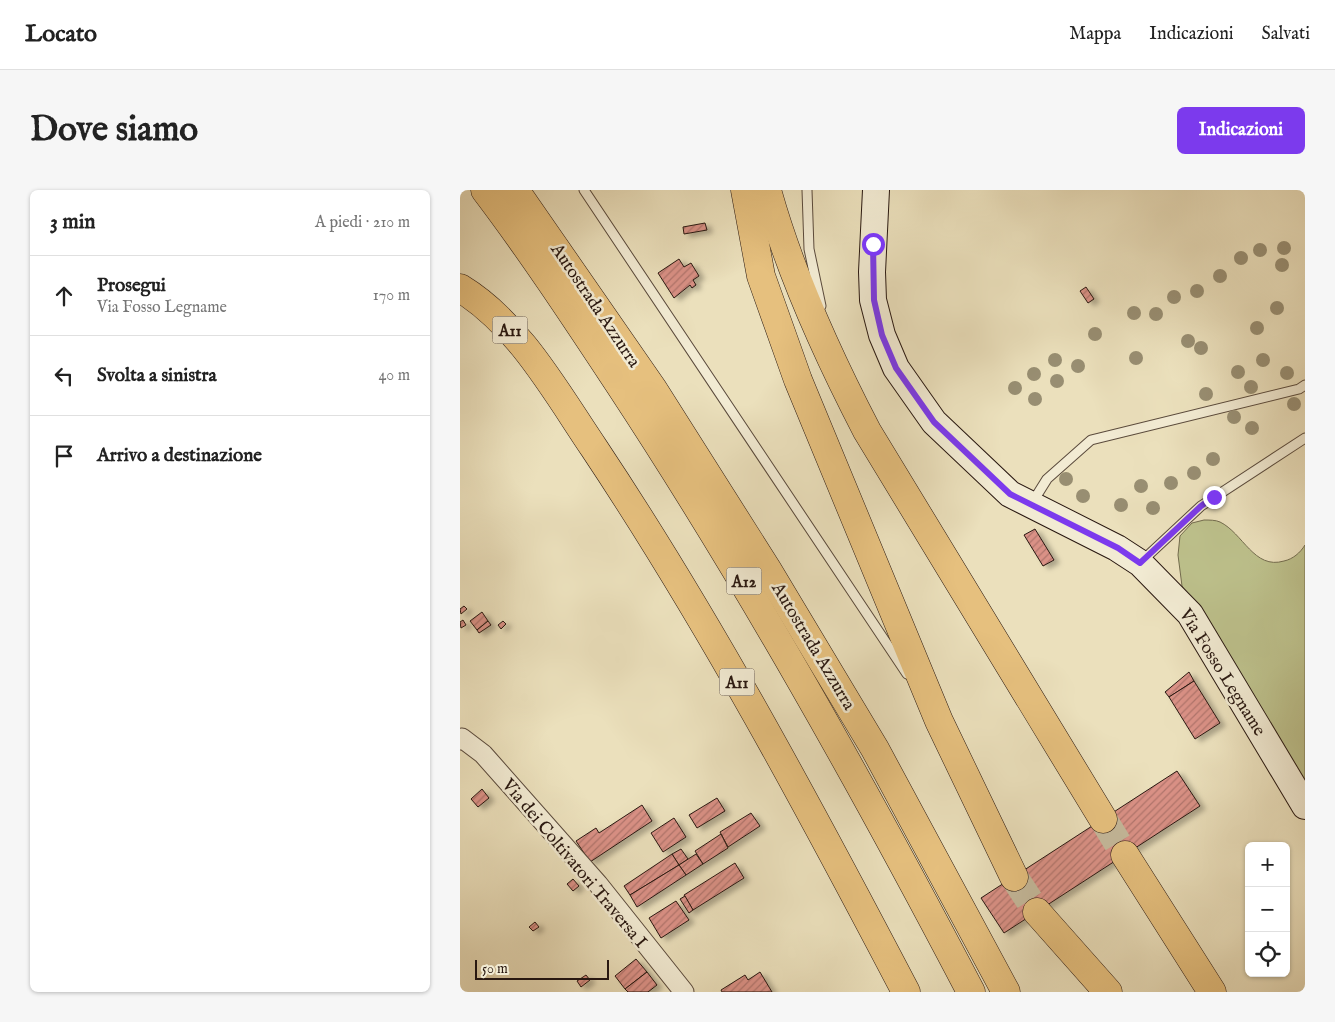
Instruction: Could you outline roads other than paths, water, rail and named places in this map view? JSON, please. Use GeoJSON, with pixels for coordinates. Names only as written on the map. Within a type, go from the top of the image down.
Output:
{"type":"FeatureCollection","features":[{"type":"Feature","properties":{"kind":"highway","name":"Autostrada Azzurra"},"geometry":{"type":"LineString","coordinates":[[485,190],[581,326],[682,479],[781,644],[858,779],[971,992]]}},
{"type":"Feature","properties":{"kind":"highway","name":"Autostrada Azzurra"},"geometry":{"type":"LineString","coordinates":[[516,190],[600,310],[701,463],[875,749],[1006,992]]}},
{"type":"Feature","properties":{"kind":"highway"},"geometry":{"type":"LineString","coordinates":[[745,190],[761,276],[792,363],[939,721],[1014,877]]}},
{"type":"Feature","properties":{"kind":"highway"},"geometry":{"type":"LineString","coordinates":[[767,190],[789,259],[834,362],[867,431],[1103,819]]}},
{"type":"Feature","properties":{"kind":"highway","name":"A11"},"geometry":{"type":"LineString","coordinates":[[460,288],[481,303],[513,334],[550,382],[631,504],[708,631],[808,806],[906,992]]}},
{"type":"Feature","properties":{"kind":"highway"},"geometry":{"type":"LineString","coordinates":[[875,749],[1023,992]]}},
{"type":"Feature","properties":{"kind":"highway"},"geometry":{"type":"LineString","coordinates":[[1125,855],[1212,992]]}},
{"type":"Feature","properties":{"kind":"highway"},"geometry":{"type":"LineString","coordinates":[[1037,912],[1108,992]]}},
{"type":"Feature","properties":{"kind":"street","name":"Via Fosso Legname"},"geometry":{"type":"LineString","coordinates":[[876,190],[872,272],[874,300],[882,335],[896,368],[934,422],[1010,494],[1118,548],[1140,563],[1190,614],[1305,806]]}},
{"type":"Feature","properties":{"kind":"street","name":"Via dei Coltivatori Traversa I"},"geometry":{"type":"LineString","coordinates":[[461,738],[483,754],[598,884],[684,992]]}},
{"type":"Feature","properties":{"kind":"lane"},"geometry":{"type":"LineString","coordinates":[[584,190],[620,247],[939,721]]}},
{"type":"Feature","properties":{"kind":"lane"},"geometry":{"type":"LineString","coordinates":[[807,190],[809,249],[834,362]]}},
{"type":"Feature","properties":{"kind":"lane"},"geometry":{"type":"LineString","coordinates":[[1031,505],[1047,479],[1091,440],[1299,389],[1305,385]]}},
{"type":"Feature","properties":{"kind":"lane"},"geometry":{"type":"LineString","coordinates":[[1140,563],[1201,506],[1305,438]]}},
{"type":"Feature","properties":{"kind":"tunnel"},"geometry":{"type":"LineString","coordinates":[[1103,819],[1125,855]]}},
{"type":"Feature","properties":{"kind":"tunnel"},"geometry":{"type":"LineString","coordinates":[[1014,877],[1037,912]]}}]}
